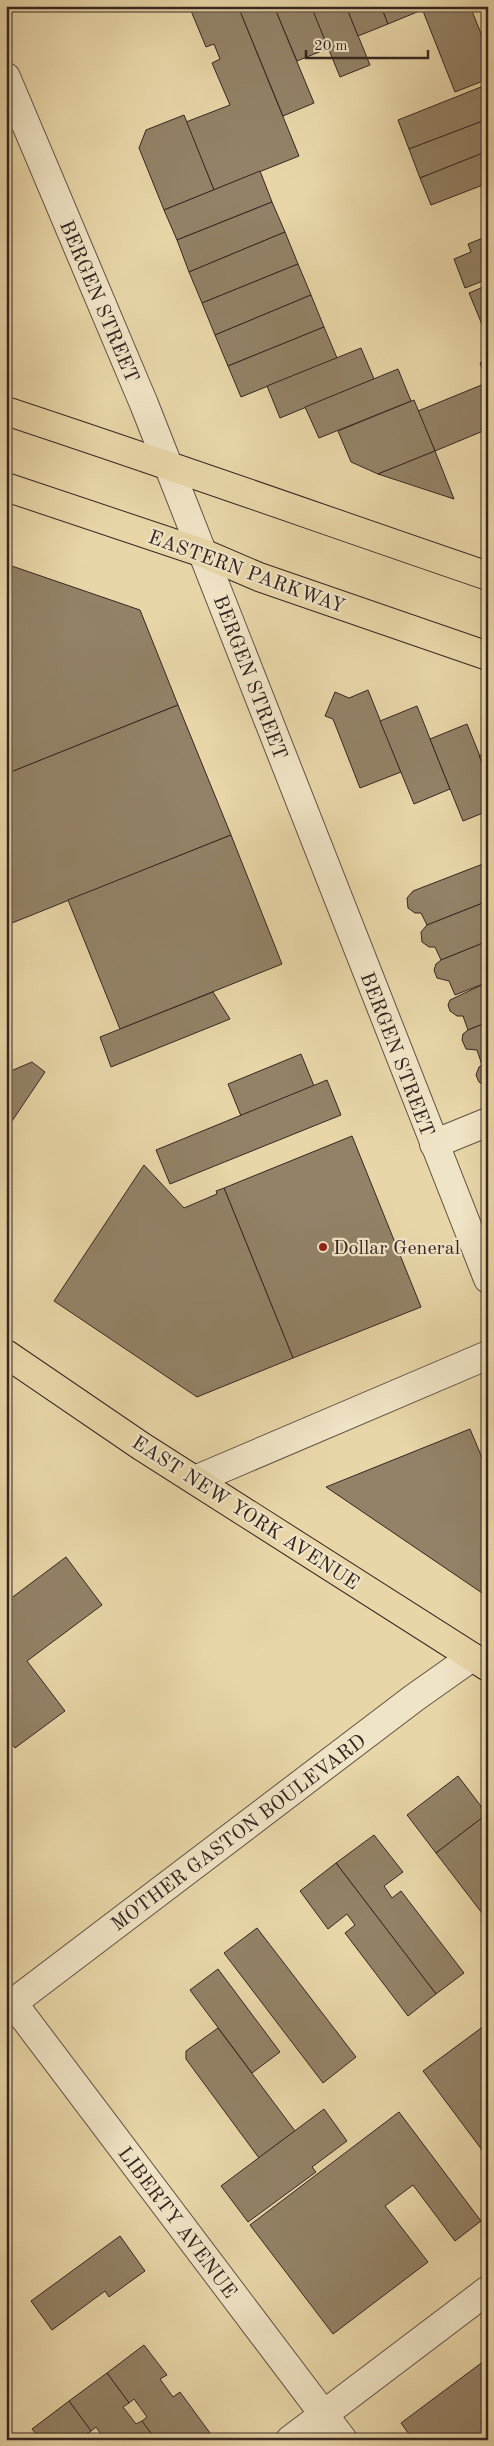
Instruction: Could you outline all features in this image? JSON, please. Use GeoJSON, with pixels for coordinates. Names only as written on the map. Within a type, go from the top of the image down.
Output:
{"type":"FeatureCollection","features":[{"type":"Feature","properties":{"kind":"main road"},"geometry":{"type":"LineString","coordinates":[[6,411],[167,464],[216,483],[488,576]]}},
{"type":"Feature","properties":{"kind":"main road","name":"EASTERN PARKWAY"},"geometry":{"type":"LineString","coordinates":[[6,487],[203,553],[260,577],[488,656]]}},
{"type":"Feature","properties":{"kind":"main road","name":"EAST NEW YORK AVENUE"},"geometry":{"type":"LineString","coordinates":[[6,1354],[195,1480],[480,1662]]}},
{"type":"Feature","properties":{"kind":"street","name":"BERGEN STREET"},"geometry":{"type":"LineString","coordinates":[[6,77],[203,553],[488,1279]]}},
{"type":"Feature","properties":{"kind":"street"},"geometry":{"type":"LineString","coordinates":[[434,1144],[488,1122]]}},
{"type":"Feature","properties":{"kind":"street"},"geometry":{"type":"LineString","coordinates":[[195,1480],[488,1355]]}},
{"type":"Feature","properties":{"kind":"street","name":"MOTHER GASTON BOULEVARD"},"geometry":{"type":"LineString","coordinates":[[10,2006],[414,1698],[480,1662]]}},
{"type":"Feature","properties":{"kind":"street","name":"LIBERTY AVENUE"},"geometry":{"type":"LineString","coordinates":[[10,2006],[343,2440]]}},
{"type":"Feature","properties":{"kind":"street"},"geometry":{"type":"LineString","coordinates":[[290,2440],[488,2290]]}},
{"type":"Feature","properties":{"kind":"building"},"geometry":{"type":"Polygon","coordinates":[[[189,6],[238,6],[299,156],[214,190],[186,122],[230,105],[212,63],[220,59],[214,44],[206,47],[189,6]]]}},
{"type":"Feature","properties":{"kind":"building"},"geometry":{"type":"Polygon","coordinates":[[[238,6],[274,6],[314,103],[283,116],[238,6]]]}},
{"type":"Feature","properties":{"kind":"building"},"geometry":{"type":"Polygon","coordinates":[[[274,6],[311,6],[329,48],[297,61],[274,6]]]}},
{"type":"Feature","properties":{"kind":"building"},"geometry":{"type":"Polygon","coordinates":[[[311,6],[346,6],[370,65],[340,77],[311,6]]]}},
{"type":"Feature","properties":{"kind":"building"},"geometry":{"type":"Polygon","coordinates":[[[346,6],[381,6],[388,24],[358,36],[346,6]]]}},
{"type":"Feature","properties":{"kind":"building"},"geometry":{"type":"Polygon","coordinates":[[[381,6],[421,6],[422,10],[388,24],[381,6]]]}},
{"type":"Feature","properties":{"kind":"building"},"geometry":{"type":"Polygon","coordinates":[[[421,6],[470,6],[488,51],[488,79],[455,92],[421,6]]]}},
{"type":"Feature","properties":{"kind":"building"},"geometry":{"type":"Polygon","coordinates":[[[486,85],[488,119],[409,149],[398,120],[486,85]]]}},
{"type":"Feature","properties":{"kind":"building"},"geometry":{"type":"Polygon","coordinates":[[[184,115],[214,190],[164,210],[139,148],[146,130],[184,115]]]}},
{"type":"Feature","properties":{"kind":"building"},"geometry":{"type":"Polygon","coordinates":[[[488,119],[488,151],[420,178],[409,149],[488,119]]]}},
{"type":"Feature","properties":{"kind":"building"},"geometry":{"type":"Polygon","coordinates":[[[488,151],[488,183],[431,205],[420,178],[488,151]]]}},
{"type":"Feature","properties":{"kind":"building"},"geometry":{"type":"Polygon","coordinates":[[[260,171],[272,202],[177,240],[164,210],[260,171]]]}},
{"type":"Feature","properties":{"kind":"building"},"geometry":{"type":"Polygon","coordinates":[[[272,202],[285,232],[189,272],[177,240],[272,202]]]}},
{"type":"Feature","properties":{"kind":"building"},"geometry":{"type":"Polygon","coordinates":[[[285,232],[298,264],[202,303],[189,272],[285,232]]]}},
{"type":"Feature","properties":{"kind":"building"},"geometry":{"type":"Polygon","coordinates":[[[488,236],[488,279],[465,288],[454,259],[471,252],[468,244],[488,236]]]}},
{"type":"Feature","properties":{"kind":"building"},"geometry":{"type":"Polygon","coordinates":[[[298,264],[311,295],[215,335],[202,303],[298,264]]]}},
{"type":"Feature","properties":{"kind":"building"},"geometry":{"type":"Polygon","coordinates":[[[488,285],[488,334],[486,334],[469,293],[488,285]]]}},
{"type":"Feature","properties":{"kind":"building"},"geometry":{"type":"Polygon","coordinates":[[[311,295],[324,327],[228,366],[215,335],[311,295]]]}},
{"type":"Feature","properties":{"kind":"building"},"geometry":{"type":"Polygon","coordinates":[[[324,327],[337,358],[241,397],[228,366],[324,327]]]}},
{"type":"Feature","properties":{"kind":"building"},"geometry":{"type":"Polygon","coordinates":[[[361,348],[374,379],[280,418],[267,386],[361,348]]]}},
{"type":"Feature","properties":{"kind":"building"},"geometry":{"type":"Polygon","coordinates":[[[488,349],[487,381],[480,363],[486,360],[483,352],[488,349]]]}},
{"type":"Feature","properties":{"kind":"building"},"geometry":{"type":"Polygon","coordinates":[[[398,369],[411,401],[319,438],[305,407],[398,369]]]}},
{"type":"Feature","properties":{"kind":"building"},"geometry":{"type":"Polygon","coordinates":[[[484,384],[488,393],[488,429],[435,451],[418,411],[484,384]]]}},
{"type":"Feature","properties":{"kind":"building"},"geometry":{"type":"Polygon","coordinates":[[[414,400],[435,451],[378,474],[351,462],[338,431],[414,400]]]}},
{"type":"Feature","properties":{"kind":"building"},"geometry":{"type":"Polygon","coordinates":[[[435,451],[454,499],[378,474],[435,451]]]}},
{"type":"Feature","properties":{"kind":"building"},"geometry":{"type":"Polygon","coordinates":[[[6,564],[140,610],[178,705],[6,774],[6,564]]]}},
{"type":"Feature","properties":{"kind":"building"},"geometry":{"type":"Polygon","coordinates":[[[368,690],[401,772],[360,788],[333,719],[325,716],[335,692],[349,698],[368,690]]]}},
{"type":"Feature","properties":{"kind":"building"},"geometry":{"type":"Polygon","coordinates":[[[178,705],[231,835],[12,923],[6,909],[6,774],[178,705]]]}},
{"type":"Feature","properties":{"kind":"building"},"geometry":{"type":"Polygon","coordinates":[[[417,706],[450,789],[414,804],[380,721],[417,706]]]}},
{"type":"Feature","properties":{"kind":"building"},"geometry":{"type":"Polygon","coordinates":[[[467,724],[488,776],[488,811],[463,821],[430,739],[467,724]]]}},
{"type":"Feature","properties":{"kind":"building"},"geometry":{"type":"Polygon","coordinates":[[[488,752],[488,776],[479,756],[488,752]]]}},
{"type":"Feature","properties":{"kind":"building"},"geometry":{"type":"Polygon","coordinates":[[[231,835],[282,964],[120,1029],[68,900],[231,835]]]}},
{"type":"Feature","properties":{"kind":"building"},"geometry":{"type":"Polygon","coordinates":[[[488,862],[488,901],[427,925],[421,913],[415,913],[408,908],[407,898],[413,891],[488,862]]]}},
{"type":"Feature","properties":{"kind":"building"},"geometry":{"type":"Polygon","coordinates":[[[488,901],[488,941],[441,960],[435,947],[429,947],[422,942],[421,932],[427,925],[488,901]]]}},
{"type":"Feature","properties":{"kind":"building"},"geometry":{"type":"Polygon","coordinates":[[[488,941],[488,982],[455,995],[449,981],[437,978],[434,970],[436,964],[441,960],[488,941]]]}},
{"type":"Feature","properties":{"kind":"building"},"geometry":{"type":"Polygon","coordinates":[[[488,982],[488,1022],[468,1030],[463,1016],[457,1016],[450,1011],[448,1005],[450,1000],[488,982]]]}},
{"type":"Feature","properties":{"kind":"building"},"geometry":{"type":"Polygon","coordinates":[[[213,992],[230,1019],[111,1067],[100,1037],[213,992]]]}},
{"type":"Feature","properties":{"kind":"building"},"geometry":{"type":"Polygon","coordinates":[[[488,1022],[488,1062],[482,1065],[477,1050],[466,1049],[462,1040],[463,1034],[468,1030],[488,1022]]]}},
{"type":"Feature","properties":{"kind":"building"},"geometry":{"type":"Polygon","coordinates":[[[301,1054],[314,1086],[241,1116],[228,1084],[301,1054]]]}},
{"type":"Feature","properties":{"kind":"building"},"geometry":{"type":"Polygon","coordinates":[[[32,1062],[45,1072],[6,1130],[6,1073],[32,1062]]]}},
{"type":"Feature","properties":{"kind":"building"},"geometry":{"type":"Polygon","coordinates":[[[488,1062],[487,1086],[479,1082],[476,1075],[479,1067],[488,1062]]]}},
{"type":"Feature","properties":{"kind":"building"},"geometry":{"type":"Polygon","coordinates":[[[327,1080],[341,1115],[170,1184],[156,1150],[327,1080]]]}},
{"type":"Feature","properties":{"kind":"building","name":"Dollar General"},"geometry":{"type":"Polygon","coordinates":[[[352,1136],[421,1307],[293,1358],[224,1188],[352,1136]]]}},
{"type":"Feature","properties":{"kind":"building"},"geometry":{"type":"Polygon","coordinates":[[[144,1165],[184,1208],[217,1194],[216,1191],[224,1188],[293,1358],[197,1397],[54,1301],[144,1165]]]}},
{"type":"Feature","properties":{"kind":"building"},"geometry":{"type":"Polygon","coordinates":[[[470,1429],[488,1472],[488,1597],[326,1487],[470,1429]]]}},
{"type":"Feature","properties":{"kind":"building"},"geometry":{"type":"Polygon","coordinates":[[[66,1557],[102,1605],[27,1661],[65,1711],[15,1748],[6,1737],[6,1602],[66,1557]]]}},
{"type":"Feature","properties":{"kind":"building"},"geometry":{"type":"Polygon","coordinates":[[[458,1776],[487,1814],[436,1853],[407,1815],[458,1776]]]}},
{"type":"Feature","properties":{"kind":"building"},"geometry":{"type":"Polygon","coordinates":[[[488,1814],[488,1921],[436,1853],[488,1814]]]}},
{"type":"Feature","properties":{"kind":"building"},"geometry":{"type":"Polygon","coordinates":[[[374,1835],[403,1872],[384,1886],[392,1898],[401,1891],[464,1973],[436,1994],[336,1863],[374,1835]]]}},
{"type":"Feature","properties":{"kind":"building"},"geometry":{"type":"Polygon","coordinates":[[[336,1863],[436,1994],[408,2016],[345,1933],[355,1925],[347,1914],[328,1929],[300,1891],[336,1863]]]}},
{"type":"Feature","properties":{"kind":"building"},"geometry":{"type":"Polygon","coordinates":[[[257,1928],[356,2057],[323,2083],[224,1953],[257,1928]]]}},
{"type":"Feature","properties":{"kind":"building"},"geometry":{"type":"Polygon","coordinates":[[[218,1969],[280,2052],[252,2073],[190,1990],[218,1969]]]}},
{"type":"Feature","properties":{"kind":"building"},"geometry":{"type":"Polygon","coordinates":[[[488,2023],[488,2158],[423,2071],[488,2023]]]}},
{"type":"Feature","properties":{"kind":"building"},"geometry":{"type":"Polygon","coordinates":[[[218,2028],[295,2131],[259,2158],[186,2059],[186,2051],[218,2028]]]}},
{"type":"Feature","properties":{"kind":"building"},"geometry":{"type":"Polygon","coordinates":[[[324,2109],[347,2141],[312,2167],[316,2172],[248,2222],[221,2186],[324,2109]]]}},
{"type":"Feature","properties":{"kind":"building"},"geometry":{"type":"Polygon","coordinates":[[[399,2112],[481,2221],[455,2241],[413,2185],[385,2206],[428,2262],[333,2334],[250,2225],[399,2112]]]}},
{"type":"Feature","properties":{"kind":"building"},"geometry":{"type":"Polygon","coordinates":[[[120,2236],[145,2271],[109,2297],[105,2291],[52,2330],[31,2301],[120,2236]]]}},
{"type":"Feature","properties":{"kind":"building"},"geometry":{"type":"Polygon","coordinates":[[[144,2345],[167,2375],[160,2379],[173,2397],[180,2392],[210,2433],[201,2440],[156,2440],[142,2421],[147,2417],[134,2399],[129,2403],[107,2373],[144,2345]]]}},
{"type":"Feature","properties":{"kind":"building"},"geometry":{"type":"Polygon","coordinates":[[[488,2358],[488,2440],[413,2440],[401,2423],[488,2358]]]}},
{"type":"Feature","properties":{"kind":"building"},"geometry":{"type":"Polygon","coordinates":[[[107,2373],[129,2403],[123,2407],[136,2424],[142,2421],[156,2440],[105,2440],[96,2427],[91,2431],[69,2401],[107,2373]]]}},
{"type":"Feature","properties":{"kind":"building"},"geometry":{"type":"Polygon","coordinates":[[[69,2401],[91,2431],[86,2435],[89,2440],[41,2440],[32,2429],[69,2401]]]}},
{"type":"Feature","properties":{"kind":"place","name":"Dollar General"},"geometry":{"type":"Point","coordinates":[323,1247]}}]}
